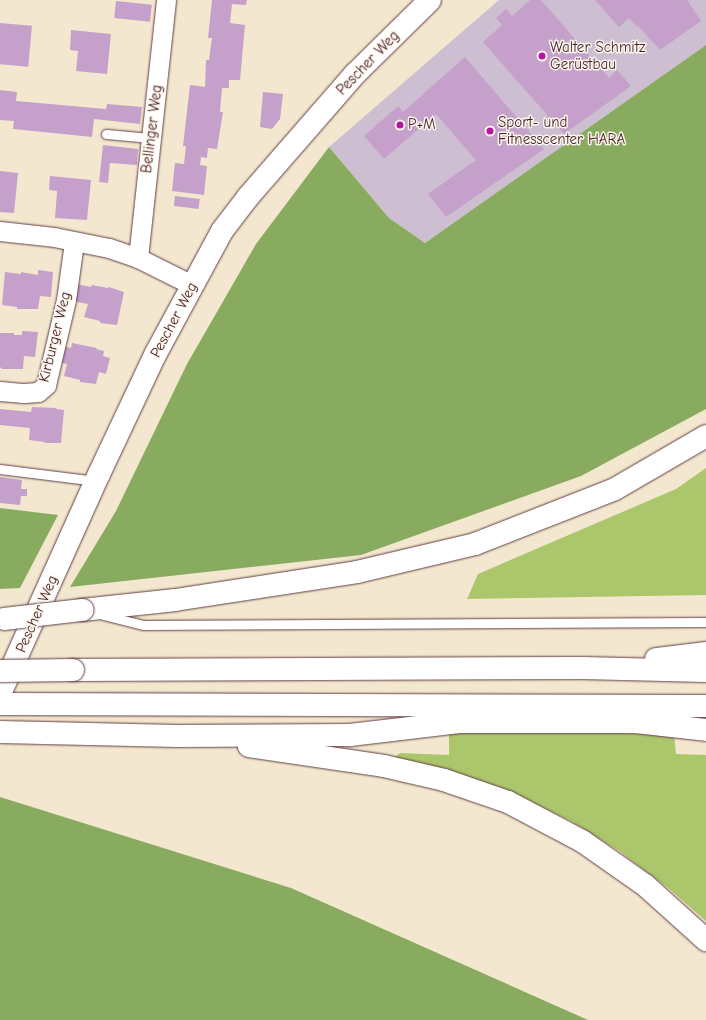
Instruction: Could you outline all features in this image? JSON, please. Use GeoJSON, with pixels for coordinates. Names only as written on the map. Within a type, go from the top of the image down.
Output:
{"type":"FeatureCollection","features":[{"type":"Feature","properties":{"kind":"main road","name":"Pescher Weg"},"geometry":{"type":"LineString","coordinates":[[0,694],[96,481],[155,355],[222,231],[248,197],[355,74],[430,0]]}},
{"type":"Feature","properties":{"kind":"main road"},"geometry":{"type":"LineString","coordinates":[[2,619],[175,600],[357,572],[475,544],[615,489],[706,436]]}},
{"type":"Feature","properties":{"kind":"main road"},"geometry":{"type":"LineString","coordinates":[[582,668],[706,653]]}},
{"type":"Feature","properties":{"kind":"main road"},"geometry":{"type":"LineString","coordinates":[[0,671],[582,668],[706,671]]}},
{"type":"Feature","properties":{"kind":"main road"},"geometry":{"type":"LineString","coordinates":[[0,704],[706,706]]}},
{"type":"Feature","properties":{"kind":"main road"},"geometry":{"type":"LineString","coordinates":[[0,732],[177,736],[350,735],[461,722],[636,722],[706,730]]}},
{"type":"Feature","properties":{"kind":"main road"},"geometry":{"type":"LineString","coordinates":[[177,736],[384,766],[444,780],[508,802],[582,841],[646,886],[706,940]]}},
{"type":"Feature","properties":{"kind":"street","name":"Bellinger Weg"},"geometry":{"type":"LineString","coordinates":[[138,258],[166,0]]}},
{"type":"Feature","properties":{"kind":"street"},"geometry":{"type":"LineString","coordinates":[[0,231],[54,237],[109,248],[138,258],[192,285]]}},
{"type":"Feature","properties":{"kind":"street","name":"Kirburger Weg"},"geometry":{"type":"LineString","coordinates":[[0,391],[24,393],[38,392],[46,385],[66,300],[74,242]]}},
{"type":"Feature","properties":{"kind":"lane"},"geometry":{"type":"LineString","coordinates":[[106,134],[150,138]]}},
{"type":"Feature","properties":{"kind":"lane"},"geometry":{"type":"LineString","coordinates":[[0,469],[96,481]]}},
{"type":"Feature","properties":{"kind":"lane"},"geometry":{"type":"LineString","coordinates":[[82,610],[143,625],[706,622]]}},
{"type":"Feature","properties":{"kind":"shaded area"},"geometry":{"type":"Polygon","coordinates":[[[499,0],[706,0],[706,45],[425,243],[389,218],[329,147],[499,0]]]}},
{"type":"Feature","properties":{"kind":"green space"},"geometry":{"type":"Polygon","coordinates":[[[706,45],[706,409],[581,476],[361,555],[70,587],[116,511],[187,364],[256,244],[329,147],[389,218],[425,243],[706,45]]]}},
{"type":"Feature","properties":{"kind":"green space"},"geometry":{"type":"Polygon","coordinates":[[[706,468],[706,595],[467,599],[478,574],[676,489],[706,468]]]}},
{"type":"Feature","properties":{"kind":"green space"},"geometry":{"type":"Polygon","coordinates":[[[0,508],[58,515],[20,588],[0,589],[0,508]]]}},
{"type":"Feature","properties":{"kind":"green space"},"geometry":{"type":"Polygon","coordinates":[[[449,732],[618,733],[674,735],[676,754],[706,755],[706,921],[668,888],[619,851],[571,821],[506,790],[394,758],[400,753],[449,755],[449,732]]]}},
{"type":"Feature","properties":{"kind":"green space"},"geometry":{"type":"Polygon","coordinates":[[[0,797],[291,888],[588,1020],[0,1020],[0,797]]]}},
{"type":"Feature","properties":{"kind":"building"},"geometry":{"type":"Polygon","coordinates":[[[212,0],[247,0],[246,5],[232,4],[230,23],[245,25],[240,80],[229,80],[229,88],[222,88],[220,112],[223,112],[217,149],[208,148],[207,158],[201,157],[200,165],[207,166],[204,195],[172,191],[175,163],[184,164],[186,146],[183,146],[190,85],[205,87],[206,60],[209,60],[212,38],[208,38],[212,0]]]}},
{"type":"Feature","properties":{"kind":"building","name":"Walter Schmitz Gerüstbau"},"geometry":{"type":"Polygon","coordinates":[[[530,0],[541,0],[609,78],[617,70],[631,86],[564,134],[483,42],[502,25],[496,18],[506,9],[512,16],[530,0]]]}},
{"type":"Feature","properties":{"kind":"building"},"geometry":{"type":"Polygon","coordinates":[[[595,0],[687,0],[701,21],[660,50],[629,18],[619,27],[595,0]]]}},
{"type":"Feature","properties":{"kind":"building"},"geometry":{"type":"Polygon","coordinates":[[[116,1],[152,5],[150,22],[114,18],[116,1]]]}},
{"type":"Feature","properties":{"kind":"building"},"geometry":{"type":"Polygon","coordinates":[[[0,23],[32,26],[28,67],[0,64],[0,23]]]}},
{"type":"Feature","properties":{"kind":"building"},"geometry":{"type":"Polygon","coordinates":[[[71,30],[111,34],[107,74],[76,71],[78,51],[70,50],[71,30]]]}},
{"type":"Feature","properties":{"kind":"building","name":"Sport- und Fitnesscenter HARA"},"geometry":{"type":"Polygon","coordinates":[[[465,57],[544,149],[446,217],[428,194],[476,160],[436,114],[384,159],[364,136],[398,106],[403,112],[465,57]]]}},
{"type":"Feature","properties":{"kind":"building"},"geometry":{"type":"Polygon","coordinates":[[[0,90],[17,92],[16,101],[106,109],[107,104],[142,107],[140,124],[94,119],[92,137],[13,129],[14,121],[0,120],[0,90]]]}},
{"type":"Feature","properties":{"kind":"building"},"geometry":{"type":"Polygon","coordinates":[[[263,92],[283,94],[280,119],[272,129],[260,127],[263,92]]]}},
{"type":"Feature","properties":{"kind":"building"},"geometry":{"type":"Polygon","coordinates":[[[103,145],[138,149],[137,165],[110,163],[108,183],[99,182],[103,145]]]}},
{"type":"Feature","properties":{"kind":"building"},"geometry":{"type":"Polygon","coordinates":[[[0,171],[18,173],[14,213],[0,212],[0,171]]]}},
{"type":"Feature","properties":{"kind":"building"},"geometry":{"type":"Polygon","coordinates":[[[50,176],[91,180],[87,220],[55,218],[57,191],[49,190],[50,176]]]}},
{"type":"Feature","properties":{"kind":"building"},"geometry":{"type":"Polygon","coordinates":[[[175,196],[200,199],[199,209],[174,206],[175,196]]]}},
{"type":"Feature","properties":{"kind":"building"},"geometry":{"type":"Polygon","coordinates":[[[38,270],[53,272],[51,297],[40,296],[38,309],[17,309],[17,307],[2,305],[5,272],[21,274],[21,272],[38,275],[38,270]]]}},
{"type":"Feature","properties":{"kind":"building"},"geometry":{"type":"Polygon","coordinates":[[[76,284],[91,287],[92,285],[109,287],[124,292],[117,325],[100,323],[100,321],[84,317],[88,304],[72,301],[76,284]]]}},
{"type":"Feature","properties":{"kind":"building"},"geometry":{"type":"Polygon","coordinates":[[[22,331],[38,332],[35,357],[24,356],[23,369],[2,369],[0,367],[0,333],[14,333],[14,335],[22,335],[22,331]]]}},
{"type":"Feature","properties":{"kind":"building"},"geometry":{"type":"Polygon","coordinates":[[[72,343],[97,348],[96,349],[104,351],[103,356],[110,358],[106,374],[99,372],[96,384],[80,382],[80,380],[64,376],[67,364],[58,362],[62,346],[71,348],[72,343]]]}},
{"type":"Feature","properties":{"kind":"building"},"geometry":{"type":"Polygon","coordinates":[[[32,407],[57,408],[56,409],[64,410],[61,443],[44,443],[45,442],[29,440],[30,428],[0,425],[0,409],[31,412],[32,407]]]}},
{"type":"Feature","properties":{"kind":"building"},"geometry":{"type":"Polygon","coordinates":[[[0,477],[22,480],[21,489],[27,489],[27,496],[21,496],[20,505],[0,503],[0,477]]]}},
{"type":"Feature","properties":{"kind":"place","name":"Walter Schmitz Gerüstbau"},"geometry":{"type":"Point","coordinates":[542,56]}},
{"type":"Feature","properties":{"kind":"place","name":"P+M"},"geometry":{"type":"Point","coordinates":[400,125]}},
{"type":"Feature","properties":{"kind":"place","name":"Sport- und Fitnesscenter HARA"},"geometry":{"type":"Point","coordinates":[490,131]}}]}
